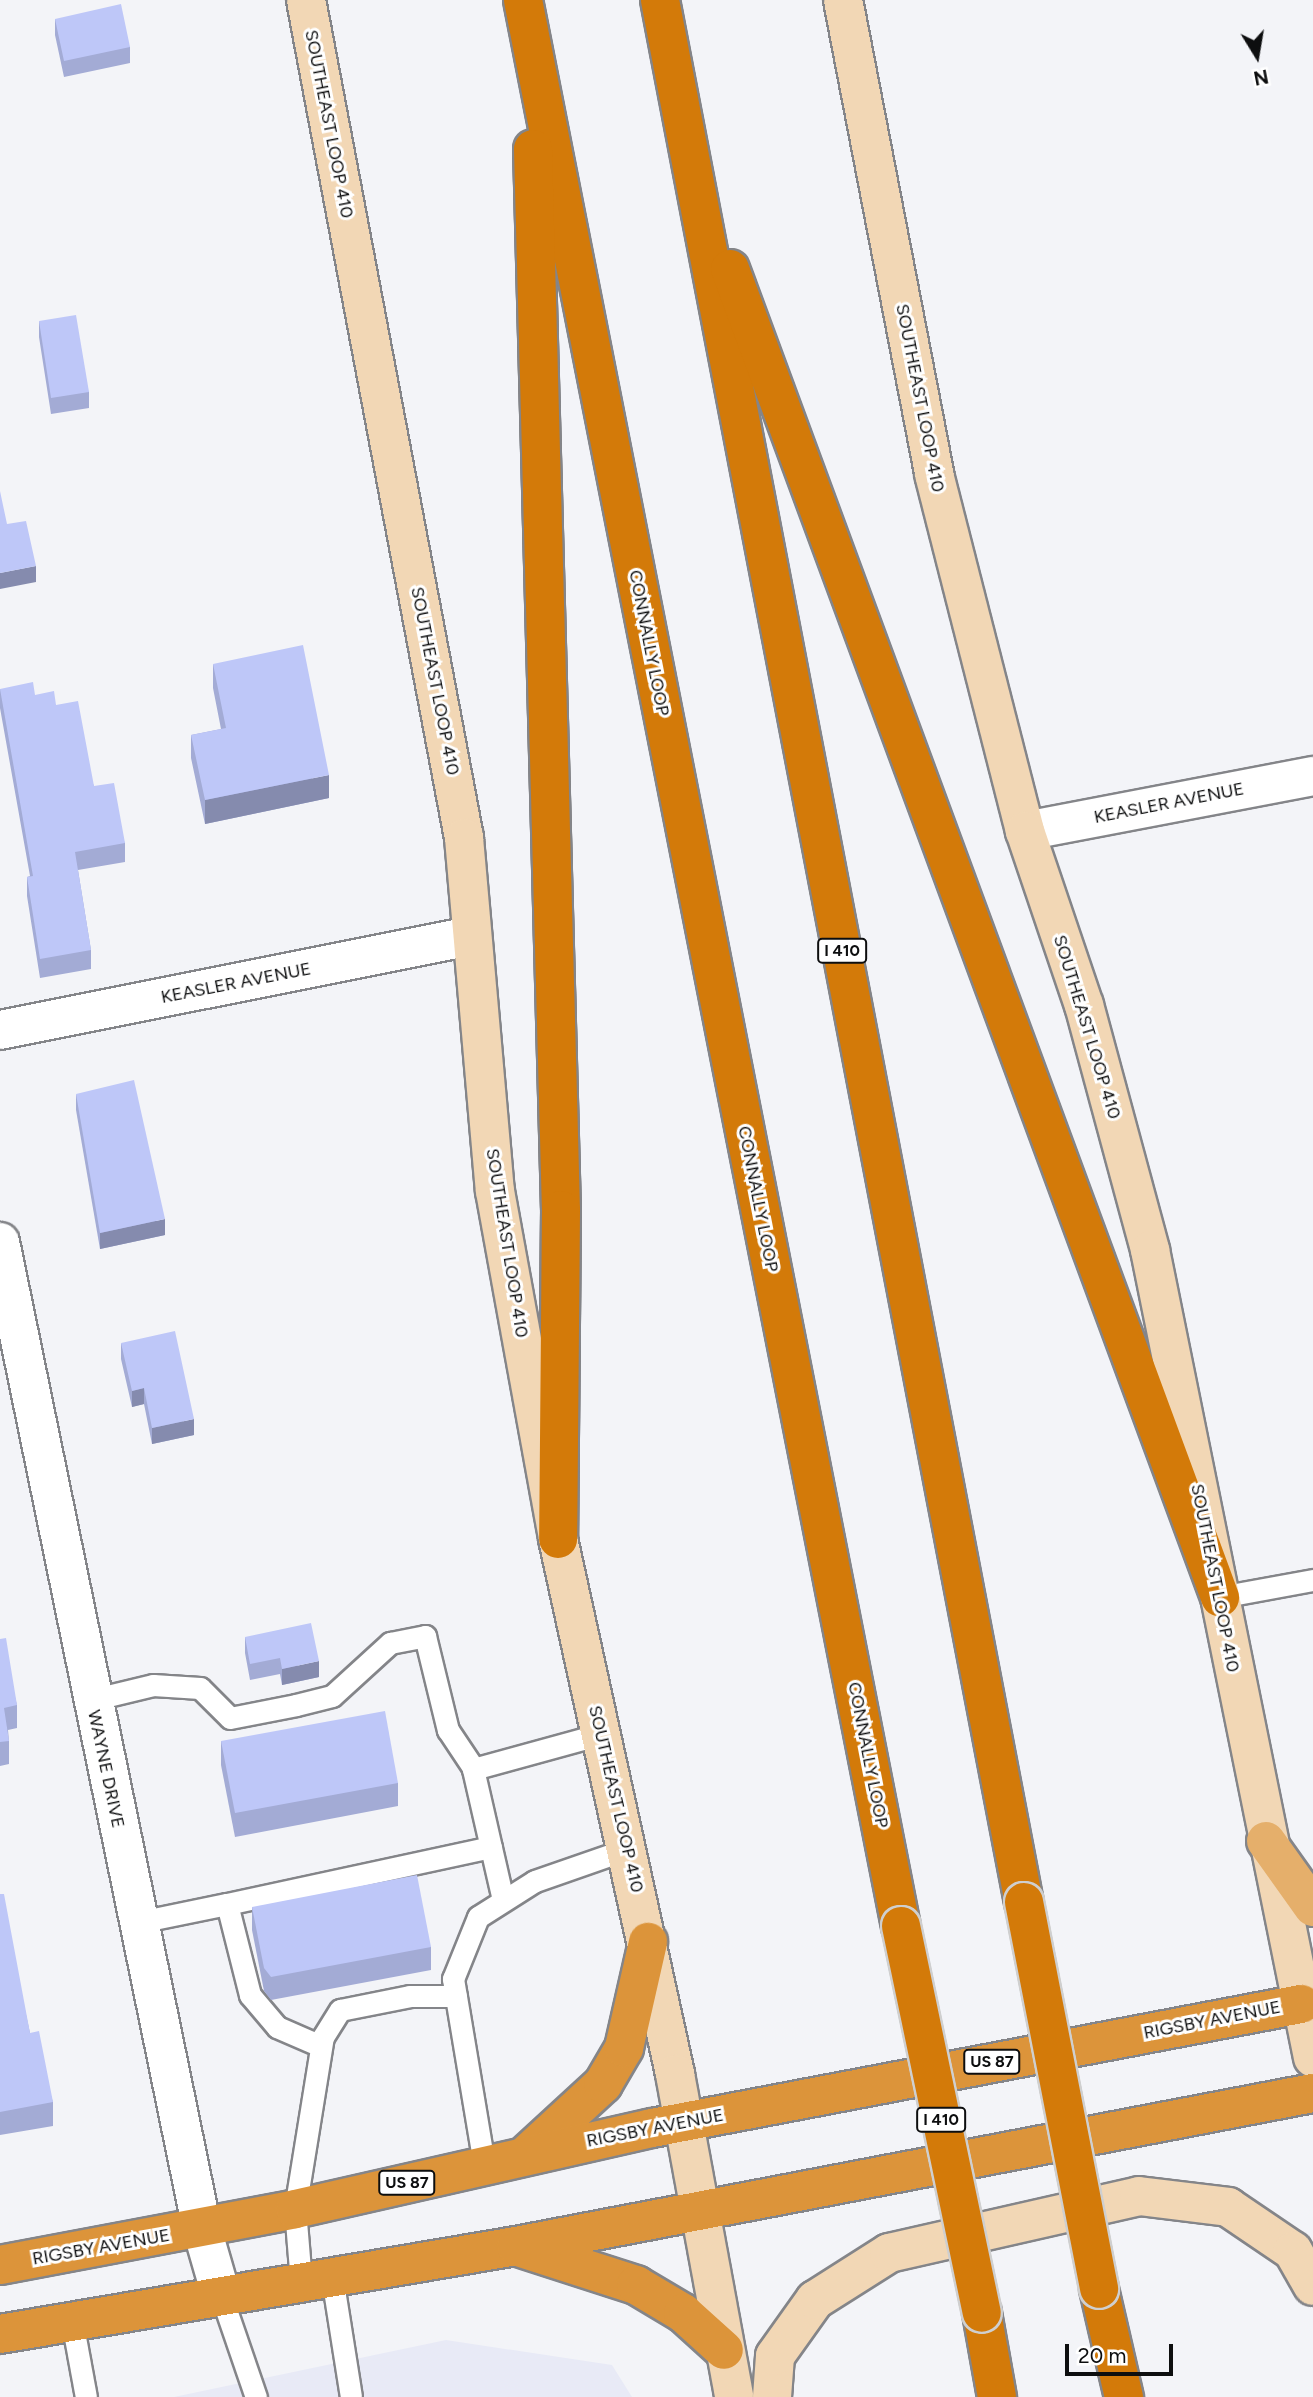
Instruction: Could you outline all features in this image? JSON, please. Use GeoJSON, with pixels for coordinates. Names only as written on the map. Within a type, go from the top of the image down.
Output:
{"type":"FeatureCollection","features":[{"type":"Feature","properties":{"kind":"highway","name":"CONNALLY LOOP"},"geometry":{"type":"LineString","coordinates":[[523,0],[901,1926],[997,2397]]}},
{"type":"Feature","properties":{"kind":"highway","name":"I 410"},"geometry":{"type":"LineString","coordinates":[[660,0],[1024,1902],[1099,2289],[1124,2397]]}},
{"type":"Feature","properties":{"kind":"highway"},"geometry":{"type":"LineString","coordinates":[[530,39],[561,1210],[558,1539]]}},
{"type":"Feature","properties":{"kind":"highway"},"geometry":{"type":"LineString","coordinates":[[691,163],[1220,1597]]}},
{"type":"Feature","properties":{"kind":"highway"},"geometry":{"type":"LineString","coordinates":[[528,2153],[603,2084],[624,2048],[648,1941]]}},
{"type":"Feature","properties":{"kind":"highway","name":"RIGSBY AVENUE"},"geometry":{"type":"LineString","coordinates":[[0,2265],[202,2229],[528,2153],[1307,2002]]}},
{"type":"Feature","properties":{"kind":"highway"},"geometry":{"type":"LineString","coordinates":[[0,2334],[516,2246],[1313,2093]]}},
{"type":"Feature","properties":{"kind":"highway"},"geometry":{"type":"LineString","coordinates":[[516,2246],[636,2285],[683,2313],[724,2350]]}},
{"type":"Feature","properties":{"kind":"main road","name":"SOUTHEAST LOOP 410"},"geometry":{"type":"LineString","coordinates":[[306,0],[464,838],[495,1191],[558,1539],[648,1941],[734,2397]]}},
{"type":"Feature","properties":{"kind":"main road","name":"SOUTHEAST LOOP 410"},"geometry":{"type":"LineString","coordinates":[[843,0],[934,474],[1025,831],[1084,1005],[1150,1250],[1266,1841],[1307,2002],[1313,2058]]}},
{"type":"Feature","properties":{"kind":"main road"},"geometry":{"type":"LineString","coordinates":[[1266,1841],[1313,1907]]}},
{"type":"Feature","properties":{"kind":"main road"},"geometry":{"type":"LineString","coordinates":[[772,2397],[775,2356],[815,2300],[889,2253],[1139,2196],[1228,2207],[1293,2251],[1313,2286]]}},
{"type":"Feature","properties":{"kind":"street","name":"KEASLER AVENUE"},"geometry":{"type":"LineString","coordinates":[[1025,831],[1313,776]]}},
{"type":"Feature","properties":{"kind":"street","name":"KEASLER AVENUE"},"geometry":{"type":"LineString","coordinates":[[0,1030],[471,936]]}},
{"type":"Feature","properties":{"kind":"street","name":"WAYNE DRIVE"},"geometry":{"type":"LineString","coordinates":[[0,1242],[91,1700],[202,2229],[221,2295]]}},
{"type":"Feature","properties":{"kind":"lane"},"geometry":{"type":"LineString","coordinates":[[1220,1597],[1313,1580]]}},
{"type":"Feature","properties":{"kind":"lane"},"geometry":{"type":"LineString","coordinates":[[91,1700],[153,1685],[200,1688],[230,1718],[332,1696],[390,1643],[425,1636],[448,1730],[474,1769],[503,1900]]}},
{"type":"Feature","properties":{"kind":"lane"},"geometry":{"type":"LineString","coordinates":[[474,1769],[601,1734]]}},
{"type":"Feature","properties":{"kind":"lane"},"geometry":{"type":"LineString","coordinates":[[139,1922],[491,1847]]}},
{"type":"Feature","properties":{"kind":"lane"},"geometry":{"type":"LineString","coordinates":[[484,2164],[453,1979],[478,1917],[535,1881],[627,1849]]}},
{"type":"Feature","properties":{"kind":"lane"},"geometry":{"type":"LineString","coordinates":[[227,1904],[250,1994],[277,2027],[321,2046]]}},
{"type":"Feature","properties":{"kind":"lane"},"geometry":{"type":"LineString","coordinates":[[351,2397],[295,2209],[321,2046],[340,2010],[410,1996],[456,1996]]}},
{"type":"Feature","properties":{"kind":"lane"},"geometry":{"type":"LineString","coordinates":[[221,2295],[252,2396]]}},
{"type":"Feature","properties":{"kind":"lane"},"geometry":{"type":"LineString","coordinates":[[72,2321],[86,2397]]}},
{"type":"Feature","properties":{"kind":"shaded area"},"geometry":{"type":"Polygon","coordinates":[[[446,2340],[612,2365],[632,2397],[174,2397],[446,2340]]]}},
{"type":"Feature","properties":{"kind":"building"},"geometry":{"type":"Polygon","coordinates":[[[121,4],[130,47],[64,61],[55,19],[121,4]]]}},
{"type":"Feature","properties":{"kind":"building"},"geometry":{"type":"Polygon","coordinates":[[[76,315],[89,392],[51,398],[39,321],[76,315]]]}},
{"type":"Feature","properties":{"kind":"building"},"geometry":{"type":"Polygon","coordinates":[[[0,491],[7,524],[26,521],[36,566],[0,573],[0,491]]]}},
{"type":"Feature","properties":{"kind":"building"},"geometry":{"type":"Polygon","coordinates":[[[303,645],[329,775],[205,800],[191,735],[226,728],[213,664],[303,645]]]}},
{"type":"Feature","properties":{"kind":"building"},"geometry":{"type":"Polygon","coordinates":[[[33,682],[35,695],[54,691],[56,705],[78,701],[94,786],[114,783],[125,843],[75,852],[91,950],[40,959],[27,877],[33,876],[0,689],[33,682]]]}},
{"type":"Feature","properties":{"kind":"building"},"geometry":{"type":"Polygon","coordinates":[[[134,1080],[165,1219],[100,1233],[76,1094],[134,1080]]]}},
{"type":"Feature","properties":{"kind":"building"},"geometry":{"type":"Polygon","coordinates":[[[175,1331],[194,1419],[152,1428],[144,1388],[132,1391],[121,1343],[175,1331]]]}},
{"type":"Feature","properties":{"kind":"building"},"geometry":{"type":"Polygon","coordinates":[[[311,1623],[319,1661],[282,1669],[280,1658],[250,1664],[245,1637],[311,1623]]]}},
{"type":"Feature","properties":{"kind":"building"},"geometry":{"type":"Polygon","coordinates":[[[6,1638],[17,1705],[4,1708],[9,1741],[0,1742],[0,1639],[6,1638]]]}},
{"type":"Feature","properties":{"kind":"building"},"geometry":{"type":"Polygon","coordinates":[[[385,1711],[398,1783],[235,1813],[221,1741],[385,1711]]]}},
{"type":"Feature","properties":{"kind":"building"},"geometry":{"type":"Polygon","coordinates":[[[417,1875],[431,1947],[271,1977],[264,1968],[252,1907],[417,1875]]]}},
{"type":"Feature","properties":{"kind":"building"},"geometry":{"type":"Polygon","coordinates":[[[0,1894],[4,1894],[30,2033],[39,2031],[53,2102],[0,2112],[0,1894]]]}}]}
